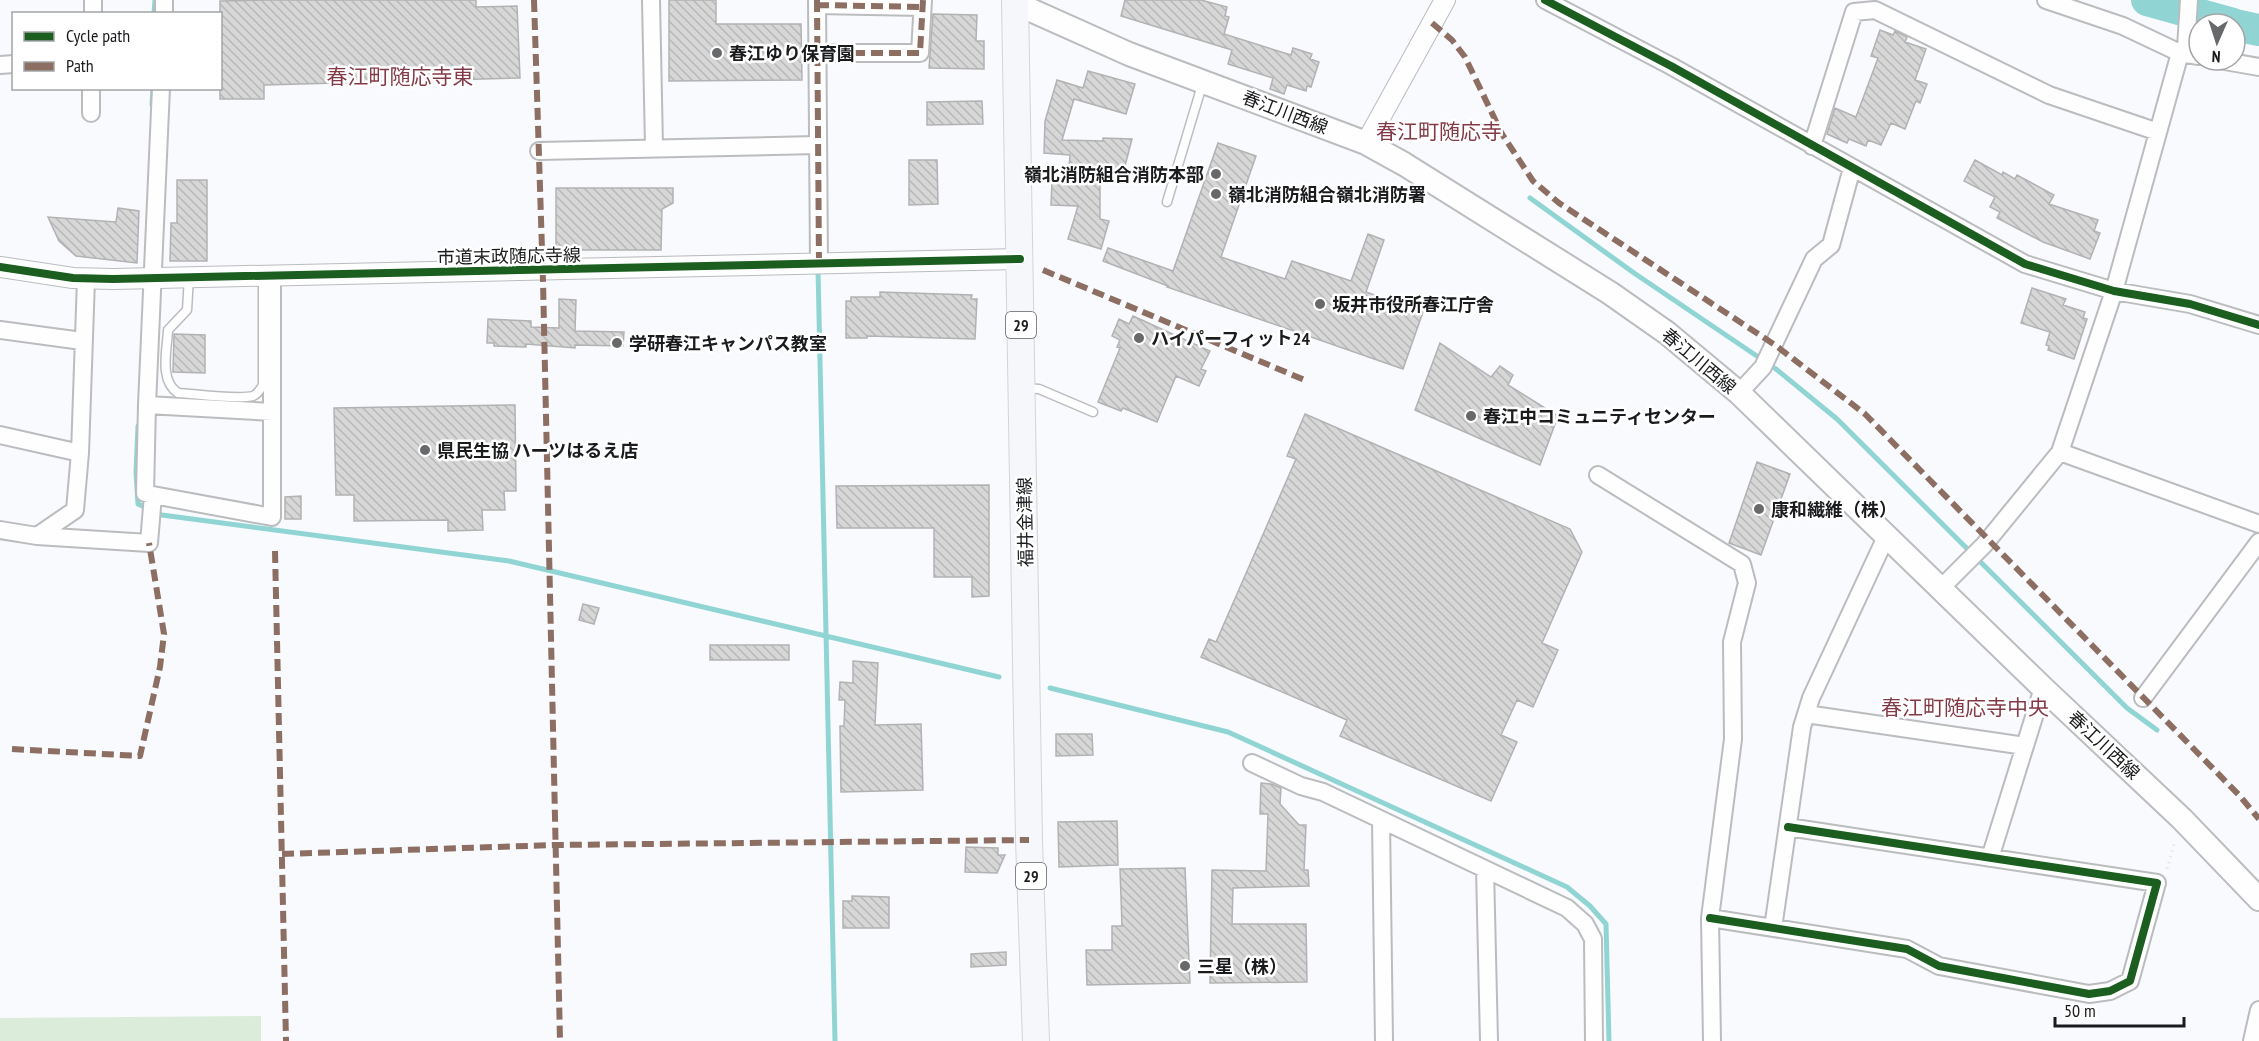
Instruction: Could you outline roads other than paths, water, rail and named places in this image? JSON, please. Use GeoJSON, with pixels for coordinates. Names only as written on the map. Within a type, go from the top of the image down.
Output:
{"type":"FeatureCollection","features":[{"type":"Feature","properties":{"kind":"main road","name":"春江川西線"},"geometry":{"type":"LineString","coordinates":[[1013,1],[1129,54],[1366,143],[1404,164],[1610,293],[1668,333],[1739,393],[2043,688],[2182,819],[2259,899]]}},
{"type":"Feature","properties":{"kind":"main road","name":"福井金津線"},"geometry":{"type":"LineString","coordinates":[[1013,1],[1023,388],[1029,840],[1036,1041]]}},
{"type":"Feature","properties":{"kind":"street"},"geometry":{"type":"LineString","coordinates":[[651,0],[654,147]]}},
{"type":"Feature","properties":{"kind":"street"},"geometry":{"type":"LineString","coordinates":[[1366,143],[1445,0]]}},
{"type":"Feature","properties":{"kind":"street"},"geometry":{"type":"LineString","coordinates":[[1545,0],[1671,66],[2025,264],[2114,291],[2190,304],[2259,325]]}},
{"type":"Feature","properties":{"kind":"street"},"geometry":{"type":"LineString","coordinates":[[2046,0],[2123,26],[2187,52]]}},
{"type":"Feature","properties":{"kind":"street"},"geometry":{"type":"LineString","coordinates":[[817,53],[920,53],[922,4],[817,2],[817,53],[819,264]]}},
{"type":"Feature","properties":{"kind":"street"},"geometry":{"type":"LineString","coordinates":[[1812,146],[1854,12],[1875,10],[2049,95],[2158,132]]}},
{"type":"Feature","properties":{"kind":"street"},"geometry":{"type":"LineString","coordinates":[[1941,588],[1984,546],[2060,452],[2114,291],[2158,132],[2187,55]]}},
{"type":"Feature","properties":{"kind":"street"},"geometry":{"type":"LineString","coordinates":[[90,113],[91,90]]}},
{"type":"Feature","properties":{"kind":"street"},"geometry":{"type":"LineString","coordinates":[[161,90],[147,405],[146,493],[272,517],[272,412],[267,275]]}},
{"type":"Feature","properties":{"kind":"street"},"geometry":{"type":"LineString","coordinates":[[539,151],[818,145]]}},
{"type":"Feature","properties":{"kind":"street"},"geometry":{"type":"LineString","coordinates":[[1739,393],[1763,367],[1814,259],[1831,245],[1852,168]]}},
{"type":"Feature","properties":{"kind":"street","name":"市道末政随応寺線"},"geometry":{"type":"LineString","coordinates":[[0,267],[86,279],[1020,259]]}},
{"type":"Feature","properties":{"kind":"street"},"geometry":{"type":"LineString","coordinates":[[37,536],[75,510],[80,453],[82,341],[86,279]]}},
{"type":"Feature","properties":{"kind":"street"},"geometry":{"type":"LineString","coordinates":[[0,330],[82,341]]}},
{"type":"Feature","properties":{"kind":"street"},"geometry":{"type":"LineString","coordinates":[[147,405],[272,412]]}},
{"type":"Feature","properties":{"kind":"street"},"geometry":{"type":"LineString","coordinates":[[0,435],[80,453]]}},
{"type":"Feature","properties":{"kind":"street"},"geometry":{"type":"LineString","coordinates":[[2060,452],[2259,524]]}},
{"type":"Feature","properties":{"kind":"street"},"geometry":{"type":"LineString","coordinates":[[1598,475],[1742,564],[1747,583],[1732,642],[1733,739],[1710,918],[1712,1041]]}},
{"type":"Feature","properties":{"kind":"street"},"geometry":{"type":"LineString","coordinates":[[0,530],[37,536],[149,543],[153,495]]}},
{"type":"Feature","properties":{"kind":"street"},"geometry":{"type":"LineString","coordinates":[[1773,928],[1802,727],[1811,698],[1886,537]]}},
{"type":"Feature","properties":{"kind":"street"},"geometry":{"type":"LineString","coordinates":[[2143,698],[2259,542]]}},
{"type":"Feature","properties":{"kind":"street"},"geometry":{"type":"LineString","coordinates":[[1990,858],[2043,688]]}},
{"type":"Feature","properties":{"kind":"street"},"geometry":{"type":"LineString","coordinates":[[1806,714],[2025,746]]}},
{"type":"Feature","properties":{"kind":"street"},"geometry":{"type":"LineString","coordinates":[[1252,763],[1301,786],[1323,792],[1567,908],[1585,924],[1593,939],[1594,1041]]}},
{"type":"Feature","properties":{"kind":"street"},"geometry":{"type":"LineString","coordinates":[[1381,820],[1384,1041]]}},
{"type":"Feature","properties":{"kind":"street"},"geometry":{"type":"LineString","coordinates":[[1710,918],[1907,949],[1939,966],[2089,994],[2110,991],[2130,981],[2157,883],[1788,827]]}},
{"type":"Feature","properties":{"kind":"street"},"geometry":{"type":"LineString","coordinates":[[1485,869],[1489,1041]]}},
{"type":"Feature","properties":{"kind":"street"},"geometry":{"type":"LineString","coordinates":[[2252,1041],[2259,1010]]}},
{"type":"Feature","properties":{"kind":"lane"},"geometry":{"type":"LineString","coordinates":[[1167,202],[1203,81]]}},
{"type":"Feature","properties":{"kind":"lane"},"geometry":{"type":"LineString","coordinates":[[189,277],[187,310],[168,330],[166,376],[171,389],[178,393],[242,397],[254,395],[263,385],[267,275]]}},
{"type":"Feature","properties":{"kind":"lane"},"geometry":{"type":"LineString","coordinates":[[1023,388],[1039,389],[1093,412]]}},
{"type":"Feature","properties":{"kind":"waterway"},"geometry":{"type":"LineString","coordinates":[[154,12],[155,0]]}},
{"type":"Feature","properties":{"kind":"waterway"},"geometry":{"type":"LineString","coordinates":[[2147,0],[2190,12]]}},
{"type":"Feature","properties":{"kind":"waterway"},"geometry":{"type":"LineString","coordinates":[[2247,28],[2259,30]]}},
{"type":"Feature","properties":{"kind":"waterway"},"geometry":{"type":"LineString","coordinates":[[152,105],[153,90]]}},
{"type":"Feature","properties":{"kind":"waterway"},"geometry":{"type":"LineString","coordinates":[[1530,198],[1634,273],[1776,369],[1837,419],[2127,708],[2157,730]]}},
{"type":"Feature","properties":{"kind":"waterway"},"geometry":{"type":"LineString","coordinates":[[818,269],[835,1041]]}},
{"type":"Feature","properties":{"kind":"waterway"},"geometry":{"type":"LineString","coordinates":[[138,426],[136,472],[138,504],[162,515],[509,561],[999,677]]}},
{"type":"Feature","properties":{"kind":"waterway"},"geometry":{"type":"LineString","coordinates":[[1050,688],[1228,732],[1567,887],[1590,906],[1606,924],[1609,1041]]}},
{"type":"Feature","properties":{"kind":"place","name":"春江ゆり保育園"},"geometry":{"type":"Point","coordinates":[717,53]}},
{"type":"Feature","properties":{"kind":"place","name":"嶺北消防組合消防本部"},"geometry":{"type":"Point","coordinates":[1216,174]}},
{"type":"Feature","properties":{"kind":"place","name":"嶺北消防組合嶺北消防署"},"geometry":{"type":"Point","coordinates":[1216,194]}},
{"type":"Feature","properties":{"kind":"place","name":"坂井市役所春江庁舎"},"geometry":{"type":"Point","coordinates":[1320,304]}},
{"type":"Feature","properties":{"kind":"place","name":"ハイパーフィット24"},"geometry":{"type":"Point","coordinates":[1139,338]}},
{"type":"Feature","properties":{"kind":"place","name":"学研春江キャンパス教室"},"geometry":{"type":"Point","coordinates":[617,343]}},
{"type":"Feature","properties":{"kind":"place","name":"春江中コミュニティセンター"},"geometry":{"type":"Point","coordinates":[1471,416]}},
{"type":"Feature","properties":{"kind":"place","name":"県民生協 ハーツはるえ店"},"geometry":{"type":"Point","coordinates":[425,450]}},
{"type":"Feature","properties":{"kind":"place","name":"康和繊維（株）"},"geometry":{"type":"Point","coordinates":[1759,509]}},
{"type":"Feature","properties":{"kind":"place","name":"三星（株）"},"geometry":{"type":"Point","coordinates":[1185,966]}},
{"type":"Feature","properties":{"kind":"district","name":"春江町随応寺東"},"geometry":{"type":"Point","coordinates":[400,76]}},
{"type":"Feature","properties":{"kind":"district","name":"春江町随応寺"},"geometry":{"type":"Point","coordinates":[1439,131]}},
{"type":"Feature","properties":{"kind":"district","name":"春江町随応寺中央"},"geometry":{"type":"Point","coordinates":[1965,707]}}]}
